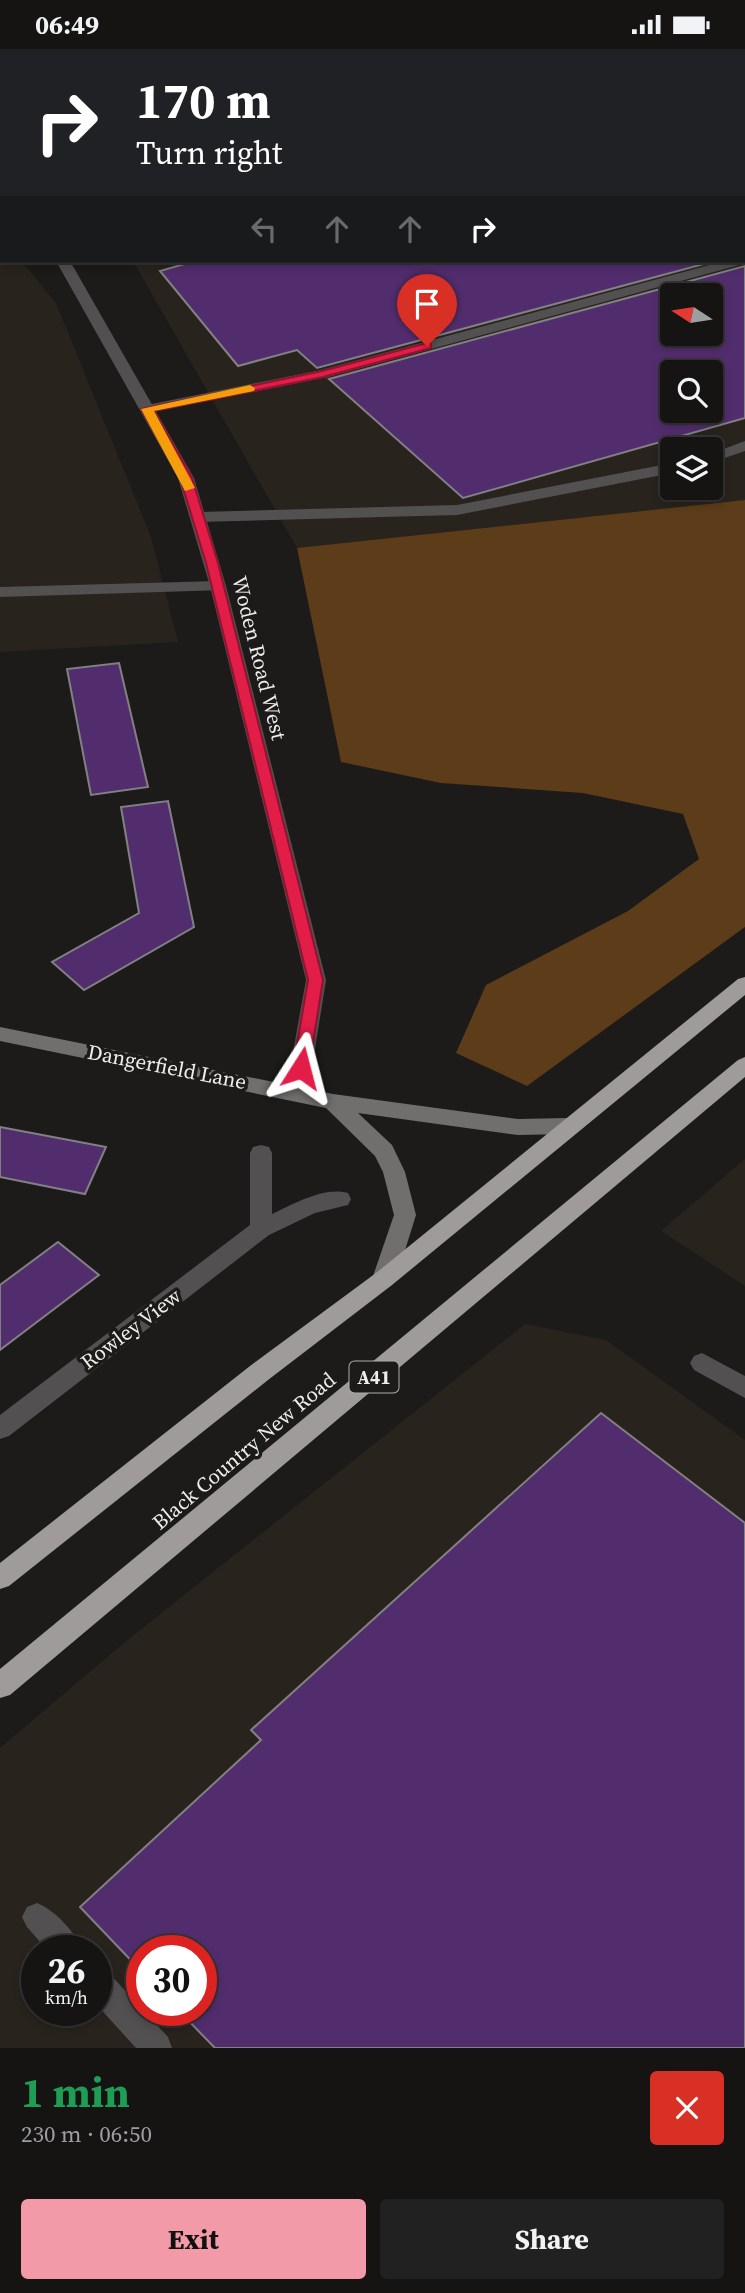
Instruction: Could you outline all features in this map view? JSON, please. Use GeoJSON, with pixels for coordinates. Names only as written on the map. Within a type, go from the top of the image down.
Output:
{"type":"FeatureCollection","features":[{"type":"Feature","properties":{"kind":"highway"},"geometry":{"type":"LineString","coordinates":[[0,1579],[259,1373],[384,1279],[745,984]]}},
{"type":"Feature","properties":{"kind":"highway","name":"Black Country New Road"},"geometry":{"type":"LineString","coordinates":[[0,1686],[745,1065]]}},
{"type":"Feature","properties":{"kind":"street","name":"Woden Road West"},"geometry":{"type":"LineString","coordinates":[[64,263],[186,478],[219,586],[316,980],[301,1068],[291,1092]]}},
{"type":"Feature","properties":{"kind":"street"},"geometry":{"type":"LineString","coordinates":[[147,409],[323,374],[731,263]]}},
{"type":"Feature","properties":{"kind":"street"},"geometry":{"type":"LineString","coordinates":[[723,454],[745,446]]}},
{"type":"Feature","properties":{"kind":"street"},"geometry":{"type":"LineString","coordinates":[[198,517],[457,510],[660,470]]}},
{"type":"Feature","properties":{"kind":"street"},"geometry":{"type":"LineString","coordinates":[[0,592],[219,586]]}},
{"type":"Feature","properties":{"kind":"street","name":"Dangerfield Lane"},"geometry":{"type":"LineString","coordinates":[[0,1034],[333,1102],[518,1127],[568,1126]]}},
{"type":"Feature","properties":{"kind":"street"},"geometry":{"type":"LineString","coordinates":[[333,1102],[384,1151],[394,1172],[405,1215],[384,1279]]}},
{"type":"Feature","properties":{"kind":"street"},"geometry":{"type":"LineString","coordinates":[[261,1153],[261,1229]]}},
{"type":"Feature","properties":{"kind":"street","name":"Rowley View"},"geometry":{"type":"LineString","coordinates":[[0,1429],[261,1229],[310,1206],[340,1199]]}},
{"type":"Feature","properties":{"kind":"street"},"geometry":{"type":"LineString","coordinates":[[702,1363],[745,1388]]}},
{"type":"Feature","properties":{"kind":"street"},"geometry":{"type":"LineString","coordinates":[[37,1917],[53,1935]]}},
{"type":"Feature","properties":{"kind":"street"},"geometry":{"type":"LineString","coordinates":[[112,1999],[157,2048]]}},
{"type":"Feature","properties":{"kind":"shaded area"},"geometry":{"type":"Polygon","coordinates":[[[0,263],[23,263],[56,303],[151,537],[178,642],[0,652],[0,263]]]}},
{"type":"Feature","properties":{"kind":"shaded area"},"geometry":{"type":"Polygon","coordinates":[[[134,263],[745,263],[745,500],[297,548],[134,263]]]}},
{"type":"Feature","properties":{"kind":"shaded area"},"geometry":{"type":"Polygon","coordinates":[[[745,500],[745,927],[527,1086],[456,1053],[486,985],[628,911],[699,859],[683,814],[583,793],[441,783],[341,762],[297,548],[745,500]]]}},
{"type":"Feature","properties":{"kind":"shaded area"},"geometry":{"type":"Polygon","coordinates":[[[745,1159],[745,1286],[661,1231],[745,1159]]]}},
{"type":"Feature","properties":{"kind":"shaded area"},"geometry":{"type":"Polygon","coordinates":[[[525,1324],[606,1340],[745,1440],[745,2048],[0,2048],[0,1748],[125,1642],[525,1324]]]}},
{"type":"Feature","properties":{"kind":"building"},"geometry":{"type":"Polygon","coordinates":[[[188,263],[708,263],[317,368],[297,350],[238,366],[160,271],[188,263]]]}},
{"type":"Feature","properties":{"kind":"building"},"geometry":{"type":"Polygon","coordinates":[[[745,266],[745,418],[678,437],[660,437],[660,442],[463,498],[329,379],[660,289],[660,347],[723,347],[723,283],[682,283],[745,266]]]}},
{"type":"Feature","properties":{"kind":"building"},"geometry":{"type":"Polygon","coordinates":[[[119,663],[148,787],[91,795],[67,669],[119,663]]]}},
{"type":"Feature","properties":{"kind":"building"},"geometry":{"type":"Polygon","coordinates":[[[168,801],[194,927],[84,990],[52,962],[139,913],[121,807],[168,801]]]}},
{"type":"Feature","properties":{"kind":"building"},"geometry":{"type":"Polygon","coordinates":[[[0,1127],[106,1147],[85,1194],[0,1177],[0,1127]]]}},
{"type":"Feature","properties":{"kind":"building"},"geometry":{"type":"Polygon","coordinates":[[[58,1242],[99,1275],[0,1350],[0,1285],[58,1242]]]}},
{"type":"Feature","properties":{"kind":"building"},"geometry":{"type":"Polygon","coordinates":[[[601,1413],[745,1523],[745,2048],[215,2048],[194,2026],[217,2026],[217,1935],[126,1935],[126,1955],[112,1941],[112,1935],[107,1935],[80,1907],[261,1740],[251,1730],[601,1413]]]}},
{"type":"Feature","properties":{"kind":"slow traffic"},"geometry":{"type":"LineString","coordinates":[[189,488],[147,409],[250,388]]}},
{"type":"Feature","properties":{"kind":"route"},"geometry":{"type":"LineString","coordinates":[[301,1068],[316,980],[219,586],[186,478],[147,409],[323,374],[427,346]]}}]}
